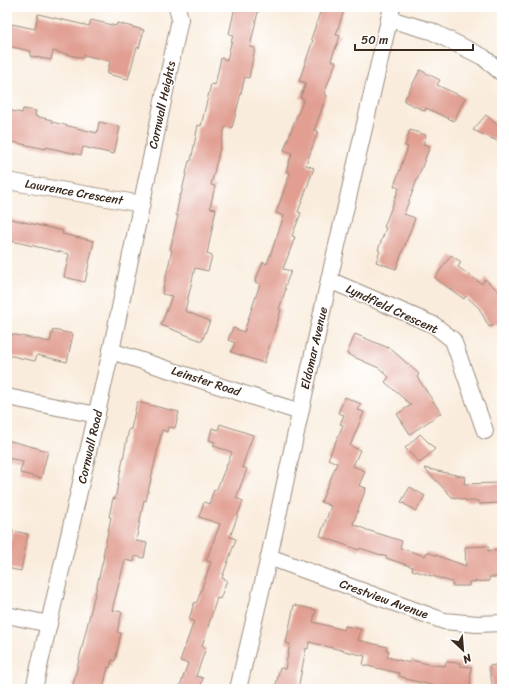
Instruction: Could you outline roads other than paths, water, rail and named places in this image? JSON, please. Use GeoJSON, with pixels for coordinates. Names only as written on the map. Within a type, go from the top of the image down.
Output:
{"type":"FeatureCollection","features":[{"type":"Feature","properties":{"kind":"street","name":"Cornwall Heights"},"geometry":{"type":"LineString","coordinates":[[142,204],[180,19],[177,7]]}},
{"type":"Feature","properties":{"kind":"street"},"geometry":{"type":"LineString","coordinates":[[391,13],[432,31],[483,57],[502,73]]}},
{"type":"Feature","properties":{"kind":"street","name":"Eldomar Avenue"},"geometry":{"type":"LineString","coordinates":[[238,689],[269,557],[329,280],[391,13]]}},
{"type":"Feature","properties":{"kind":"street","name":"Lawrence Crescent"},"geometry":{"type":"LineString","coordinates":[[7,180],[142,204]]}},
{"type":"Feature","properties":{"kind":"street","name":"Cornwall Road"},"geometry":{"type":"LineString","coordinates":[[34,689],[97,415],[142,204]]}},
{"type":"Feature","properties":{"kind":"street","name":"Lyndfield Crescent"},"geometry":{"type":"LineString","coordinates":[[329,280],[434,325],[453,340],[485,431]]}},
{"type":"Feature","properties":{"kind":"street","name":"Leinster Road"},"geometry":{"type":"LineString","coordinates":[[111,351],[300,412]]}},
{"type":"Feature","properties":{"kind":"street"},"geometry":{"type":"LineString","coordinates":[[7,397],[97,415]]}},
{"type":"Feature","properties":{"kind":"street","name":"Crestview Avenue"},"geometry":{"type":"LineString","coordinates":[[269,557],[444,621],[477,624],[502,623]]}},
{"type":"Feature","properties":{"kind":"street"},"geometry":{"type":"LineString","coordinates":[[7,615],[48,624]]}}]}
